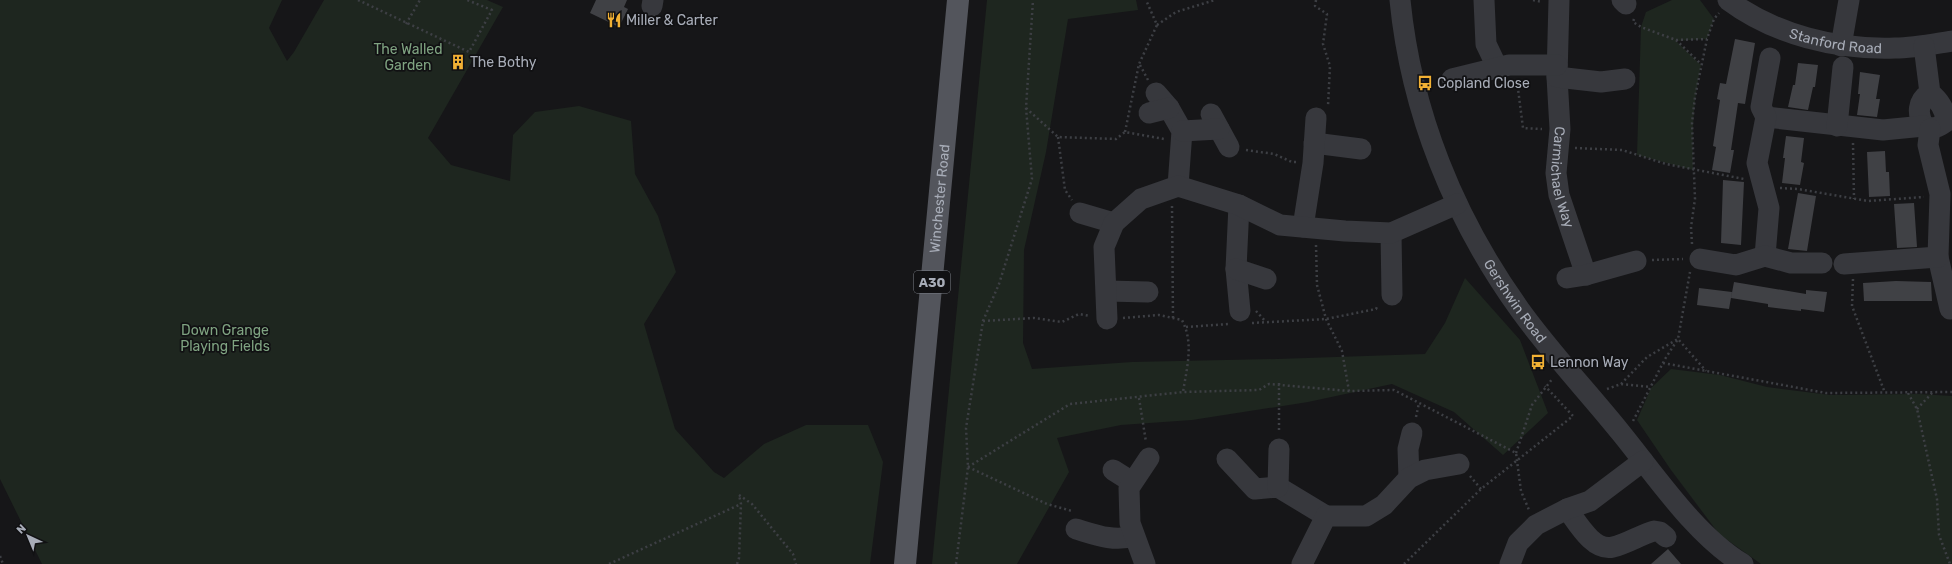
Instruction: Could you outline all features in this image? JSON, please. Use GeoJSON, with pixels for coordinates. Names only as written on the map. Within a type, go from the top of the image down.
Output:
{"type":"FeatureCollection","features":[{"type":"Feature","properties":{"kind":"main road","name":"Winchester Road"},"geometry":{"type":"LineString","coordinates":[[905,564],[958,0]]}},
{"type":"Feature","properties":{"kind":"street","name":"Gershwin Road"},"geometry":{"type":"LineString","coordinates":[[1400,0],[1403,29],[1424,120],[1436,156],[1457,204],[1481,251],[1521,311],[1694,522],[1731,561]]}},
{"type":"Feature","properties":{"kind":"street"},"geometry":{"type":"LineString","coordinates":[[1484,0],[1486,44],[1497,67]]}},
{"type":"Feature","properties":{"kind":"street","name":"Carmichael Way"},"geometry":{"type":"LineString","coordinates":[[1558,0],[1557,71],[1560,129],[1556,173],[1559,195],[1577,277],[1636,261]]}},
{"type":"Feature","properties":{"kind":"street"},"geometry":{"type":"LineString","coordinates":[[1841,46],[1849,0]]}},
{"type":"Feature","properties":{"kind":"street","name":"Stanford Road"},"geometry":{"type":"LineString","coordinates":[[1729,1],[1789,33],[1841,46],[1894,48],[1924,46],[1952,41]]}},
{"type":"Feature","properties":{"kind":"street"},"geometry":{"type":"LineString","coordinates":[[1924,46],[1930,93],[1937,98],[1944,108],[1938,125],[1928,145],[1940,194],[1938,257],[1950,309]]}},
{"type":"Feature","properties":{"kind":"street"},"geometry":{"type":"LineString","coordinates":[[1765,256],[1769,208],[1757,163],[1766,117],[1761,107],[1770,58]]}},
{"type":"Feature","properties":{"kind":"street"},"geometry":{"type":"LineString","coordinates":[[1452,79],[1509,65],[1557,71],[1602,82],[1625,78]]}},
{"type":"Feature","properties":{"kind":"street"},"geometry":{"type":"LineString","coordinates":[[1843,67],[1845,127]]}},
{"type":"Feature","properties":{"kind":"street"},"geometry":{"type":"LineString","coordinates":[[1148,113],[1162,100],[1182,136],[1175,187]]}},
{"type":"Feature","properties":{"kind":"street"},"geometry":{"type":"LineString","coordinates":[[1766,117],[1845,127],[1883,130],[1938,125]]}},
{"type":"Feature","properties":{"kind":"street"},"geometry":{"type":"LineString","coordinates":[[1309,228],[1316,118]]}},
{"type":"Feature","properties":{"kind":"street"},"geometry":{"type":"LineString","coordinates":[[1182,136],[1220,130]]}},
{"type":"Feature","properties":{"kind":"street"},"geometry":{"type":"LineString","coordinates":[[1314,153],[1362,149]]}},
{"type":"Feature","properties":{"kind":"street"},"geometry":{"type":"LineString","coordinates":[[1107,319],[1104,247],[1114,223],[1141,199],[1175,187],[1239,205],[1280,225],[1391,233],[1457,204]]}},
{"type":"Feature","properties":{"kind":"street"},"geometry":{"type":"LineString","coordinates":[[1239,205],[1236,269],[1240,320]]}},
{"type":"Feature","properties":{"kind":"street"},"geometry":{"type":"LineString","coordinates":[[1080,213],[1114,223]]}},
{"type":"Feature","properties":{"kind":"street"},"geometry":{"type":"LineString","coordinates":[[1391,233],[1391,289]]}},
{"type":"Feature","properties":{"kind":"street"},"geometry":{"type":"LineString","coordinates":[[1696,258],[1736,265],[1765,256],[1791,263],[1822,263]]}},
{"type":"Feature","properties":{"kind":"street"},"geometry":{"type":"LineString","coordinates":[[1848,264],[1938,257]]}},
{"type":"Feature","properties":{"kind":"street"},"geometry":{"type":"LineString","coordinates":[[1236,269],[1266,279]]}},
{"type":"Feature","properties":{"kind":"street"},"geometry":{"type":"LineString","coordinates":[[1107,291],[1148,292]]}},
{"type":"Feature","properties":{"kind":"street"},"geometry":{"type":"LineString","coordinates":[[1410,478],[1408,449],[1412,433]]}},
{"type":"Feature","properties":{"kind":"street"},"geometry":{"type":"LineString","coordinates":[[1278,488],[1279,449]]}},
{"type":"Feature","properties":{"kind":"street"},"geometry":{"type":"LineString","coordinates":[[1145,564],[1130,523],[1129,488],[1149,458]]}},
{"type":"Feature","properties":{"kind":"street"},"geometry":{"type":"LineString","coordinates":[[1227,459],[1256,489],[1278,488],[1326,516],[1366,516],[1384,505],[1410,478],[1425,470],[1459,464]]}},
{"type":"Feature","properties":{"kind":"street"},"geometry":{"type":"LineString","coordinates":[[1510,564],[1518,543],[1536,525],[1567,509],[1590,501],[1643,460]]}},
{"type":"Feature","properties":{"kind":"street"},"geometry":{"type":"LineString","coordinates":[[1113,470],[1132,482]]}},
{"type":"Feature","properties":{"kind":"street"},"geometry":{"type":"LineString","coordinates":[[1567,509],[1586,533],[1597,544],[1604,547],[1612,547],[1654,531],[1660,532],[1666,537]]}},
{"type":"Feature","properties":{"kind":"street"},"geometry":{"type":"LineString","coordinates":[[1302,564],[1326,516]]}},
{"type":"Feature","properties":{"kind":"street"},"geometry":{"type":"LineString","coordinates":[[1077,521],[1112,539],[1123,540],[1134,536]]}},
{"type":"Feature","properties":{"kind":"path"},"geometry":{"type":"LineString","coordinates":[[358,0],[406,24],[469,52],[492,10],[467,0]]}},
{"type":"Feature","properties":{"kind":"path"},"geometry":{"type":"LineString","coordinates":[[406,24],[420,0]]}},
{"type":"Feature","properties":{"kind":"path"},"geometry":{"type":"LineString","coordinates":[[956,564],[968,467],[966,428],[983,321],[999,284],[1032,179],[1026,108],[1033,0]]}},
{"type":"Feature","properties":{"kind":"path"},"geometry":{"type":"LineString","coordinates":[[1146,0],[1157,26]]}},
{"type":"Feature","properties":{"kind":"path"},"geometry":{"type":"LineString","coordinates":[[1026,108],[1058,137],[1116,139],[1125,132],[1139,64],[1157,26],[1176,12],[1215,0]]}},
{"type":"Feature","properties":{"kind":"path"},"geometry":{"type":"LineString","coordinates":[[1316,0],[1315,6],[1327,14],[1324,44],[1330,66],[1328,111],[1316,118]]}},
{"type":"Feature","properties":{"kind":"path"},"geometry":{"type":"LineString","coordinates":[[1629,426],[1634,420],[1663,363],[1678,339],[1696,258],[1691,227],[1695,199],[1692,123],[1695,97],[1707,40],[1714,19],[1729,1]]}},
{"type":"Feature","properties":{"kind":"path"},"geometry":{"type":"LineString","coordinates":[[1624,2],[1635,14],[1633,22],[1641,27],[1676,40],[1707,40]]}},
{"type":"Feature","properties":{"kind":"path"},"geometry":{"type":"LineString","coordinates":[[1676,40],[1702,65]]}},
{"type":"Feature","properties":{"kind":"path"},"geometry":{"type":"LineString","coordinates":[[1516,77],[1523,128],[1560,129],[1567,132],[1567,148],[1622,150],[1666,164],[1746,179],[1773,188],[1798,189],[1868,201],[1940,194]]}},
{"type":"Feature","properties":{"kind":"path"},"geometry":{"type":"LineString","coordinates":[[1845,127],[1854,199]]}},
{"type":"Feature","properties":{"kind":"path"},"geometry":{"type":"LineString","coordinates":[[1220,130],[1292,162],[1314,153]]}},
{"type":"Feature","properties":{"kind":"path"},"geometry":{"type":"LineString","coordinates":[[1125,132],[1182,136]]}},
{"type":"Feature","properties":{"kind":"path"},"geometry":{"type":"LineString","coordinates":[[1058,137],[1065,190],[1080,213]]}},
{"type":"Feature","properties":{"kind":"path"},"geometry":{"type":"LineString","coordinates":[[1173,318],[1175,187]]}},
{"type":"Feature","properties":{"kind":"path"},"geometry":{"type":"LineString","coordinates":[[1309,228],[1318,285],[1326,319],[1342,352],[1349,391]]}},
{"type":"Feature","properties":{"kind":"path"},"geometry":{"type":"LineString","coordinates":[[1636,261],[1696,258]]}},
{"type":"Feature","properties":{"kind":"path"},"geometry":{"type":"LineString","coordinates":[[1848,264],[1852,306],[1885,393]]}},
{"type":"Feature","properties":{"kind":"path"},"geometry":{"type":"LineString","coordinates":[[1186,327],[1240,320],[1326,319],[1376,309],[1391,289]]}},
{"type":"Feature","properties":{"kind":"path"},"geometry":{"type":"LineString","coordinates":[[983,321],[1034,318],[1062,322],[1079,314],[1107,319],[1158,315],[1182,320],[1188,332],[1189,343],[1183,392]]}},
{"type":"Feature","properties":{"kind":"path"},"geometry":{"type":"LineString","coordinates":[[1678,339],[1707,372]]}},
{"type":"Feature","properties":{"kind":"path"},"geometry":{"type":"LineString","coordinates":[[1603,391],[1621,384],[1647,357],[1678,339]]}},
{"type":"Feature","properties":{"kind":"path"},"geometry":{"type":"LineString","coordinates":[[1663,363],[1826,393],[1952,392]]}},
{"type":"Feature","properties":{"kind":"path"},"geometry":{"type":"LineString","coordinates":[[1536,525],[1521,491],[1516,452],[1532,405],[1554,376]]}},
{"type":"Feature","properties":{"kind":"path"},"geometry":{"type":"LineString","coordinates":[[968,467],[1070,404],[1139,398],[1183,392],[1259,390],[1269,384],[1279,383],[1349,391],[1394,390],[1516,452]]}},
{"type":"Feature","properties":{"kind":"path"},"geometry":{"type":"LineString","coordinates":[[1279,383],[1279,449]]}},
{"type":"Feature","properties":{"kind":"path"},"geometry":{"type":"LineString","coordinates":[[1621,384],[1650,387]]}},
{"type":"Feature","properties":{"kind":"path"},"geometry":{"type":"LineString","coordinates":[[1404,564],[1481,489],[1573,416],[1545,386]]}},
{"type":"Feature","properties":{"kind":"path"},"geometry":{"type":"LineString","coordinates":[[1917,409],[1933,392]]}},
{"type":"Feature","properties":{"kind":"path"},"geometry":{"type":"LineString","coordinates":[[1907,393],[1917,409],[1937,499],[1939,535],[1950,564]]}},
{"type":"Feature","properties":{"kind":"path"},"geometry":{"type":"LineString","coordinates":[[1139,398],[1149,458]]}},
{"type":"Feature","properties":{"kind":"path"},"geometry":{"type":"LineString","coordinates":[[968,467],[1047,504],[1077,521]]}},
{"type":"Feature","properties":{"kind":"path"},"geometry":{"type":"LineString","coordinates":[[737,564],[739,558],[739,495],[752,504],[793,554],[796,564]]}},
{"type":"Feature","properties":{"kind":"path"},"geometry":{"type":"LineString","coordinates":[[609,564],[740,504]]}},
{"type":"Feature","properties":{"kind":"path"},"geometry":{"type":"LineString","coordinates":[[0,556],[3,564]]}},
{"type":"Feature","properties":{"kind":"green space","name":"Down Grange Playing Fields"},"geometry":{"type":"Polygon","coordinates":[[[0,0],[282,0],[269,28],[287,61],[294,52],[324,0],[487,0],[503,7],[428,138],[451,165],[510,181],[513,135],[535,112],[579,106],[631,121],[635,174],[658,216],[676,272],[644,324],[675,429],[714,472],[724,478],[764,444],[806,425],[868,425],[883,462],[870,564],[42,564],[0,479],[0,0]]]}},
{"type":"Feature","properties":{"kind":"green space"},"geometry":{"type":"Polygon","coordinates":[[[987,0],[1136,0],[1138,10],[1068,19],[1046,152],[1024,250],[1023,343],[1032,369],[1132,362],[1425,354],[1445,323],[1465,278],[1520,340],[1548,413],[1503,455],[1454,412],[1392,384],[1308,402],[1192,420],[1121,425],[1057,438],[1069,472],[1017,564],[932,564],[987,0]]]}},
{"type":"Feature","properties":{"kind":"green space"},"geometry":{"type":"Polygon","coordinates":[[[1672,0],[1700,0],[1714,19],[1707,39],[1676,41],[1701,65],[1696,92],[1694,117],[1693,170],[1637,155],[1641,27],[1646,12],[1672,0]]]}},
{"type":"Feature","properties":{"kind":"green space"},"geometry":{"type":"Polygon","coordinates":[[[1671,369],[1720,375],[1767,387],[1830,395],[1919,394],[1952,396],[1952,564],[1761,564],[1719,534],[1671,470],[1637,420],[1651,388],[1671,369]]]}},
{"type":"Feature","properties":{"kind":"building","name":"Miller & Carter"},"geometry":{"type":"Polygon","coordinates":[[[596,0],[627,0],[624,7],[628,9],[619,27],[590,13],[596,0]]]}},
{"type":"Feature","properties":{"kind":"building"},"geometry":{"type":"Polygon","coordinates":[[[1735,39],[1755,43],[1745,104],[1738,103],[1731,150],[1734,150],[1730,173],[1712,170],[1716,147],[1713,146],[1720,100],[1717,99],[1720,83],[1726,84],[1735,39]]]}},
{"type":"Feature","properties":{"kind":"building"},"geometry":{"type":"Polygon","coordinates":[[[1798,63],[1818,65],[1815,87],[1813,87],[1808,110],[1788,107],[1793,85],[1795,85],[1798,63]]]}},
{"type":"Feature","properties":{"kind":"building"},"geometry":{"type":"Polygon","coordinates":[[[1860,72],[1880,75],[1876,99],[1880,99],[1877,117],[1857,115],[1860,94],[1858,94],[1860,72]]]}},
{"type":"Feature","properties":{"kind":"building"},"geometry":{"type":"Polygon","coordinates":[[[1786,136],[1804,138],[1801,162],[1804,163],[1800,185],[1782,183],[1786,136]]]}},
{"type":"Feature","properties":{"kind":"building"},"geometry":{"type":"Polygon","coordinates":[[[1885,151],[1886,172],[1889,172],[1890,196],[1869,197],[1867,152],[1885,151]]]}},
{"type":"Feature","properties":{"kind":"building"},"geometry":{"type":"Polygon","coordinates":[[[1723,180],[1744,182],[1741,245],[1721,243],[1723,180]]]}},
{"type":"Feature","properties":{"kind":"building"},"geometry":{"type":"Polygon","coordinates":[[[1798,193],[1816,196],[1807,251],[1788,249],[1798,193]]]}},
{"type":"Feature","properties":{"kind":"building"},"geometry":{"type":"Polygon","coordinates":[[[1914,203],[1917,247],[1897,248],[1894,204],[1914,203]]]}},
{"type":"Feature","properties":{"kind":"building"},"geometry":{"type":"Polygon","coordinates":[[[1896,281],[1931,282],[1932,301],[1864,301],[1863,283],[1896,281]]]}},
{"type":"Feature","properties":{"kind":"building"},"geometry":{"type":"Polygon","coordinates":[[[1734,282],[1806,294],[1806,290],[1827,292],[1824,312],[1768,307],[1768,304],[1731,298],[1734,282]]]}},
{"type":"Feature","properties":{"kind":"building"},"geometry":{"type":"Polygon","coordinates":[[[1699,288],[1732,292],[1729,309],[1697,305],[1699,288]]]}},
{"type":"Feature","properties":{"kind":"building"},"geometry":{"type":"Polygon","coordinates":[[[1668,549],[1681,564],[1651,564],[1668,549]]]}},
{"type":"Feature","properties":{"kind":"place","name":"Miller & Carter"},"geometry":{"type":"Point","coordinates":[614,20]}},
{"type":"Feature","properties":{"kind":"place","name":"The Bothy"},"geometry":{"type":"Point","coordinates":[458,62]}},
{"type":"Feature","properties":{"kind":"place","name":"Copland Close"},"geometry":{"type":"Point","coordinates":[1425,83]}},
{"type":"Feature","properties":{"kind":"place","name":"Lennon Way"},"geometry":{"type":"Point","coordinates":[1538,362]}},
{"type":"Feature","properties":{"kind":"park label","name":"The Walled Garden"},"geometry":{"type":"Point","coordinates":[408,58]}}]}
